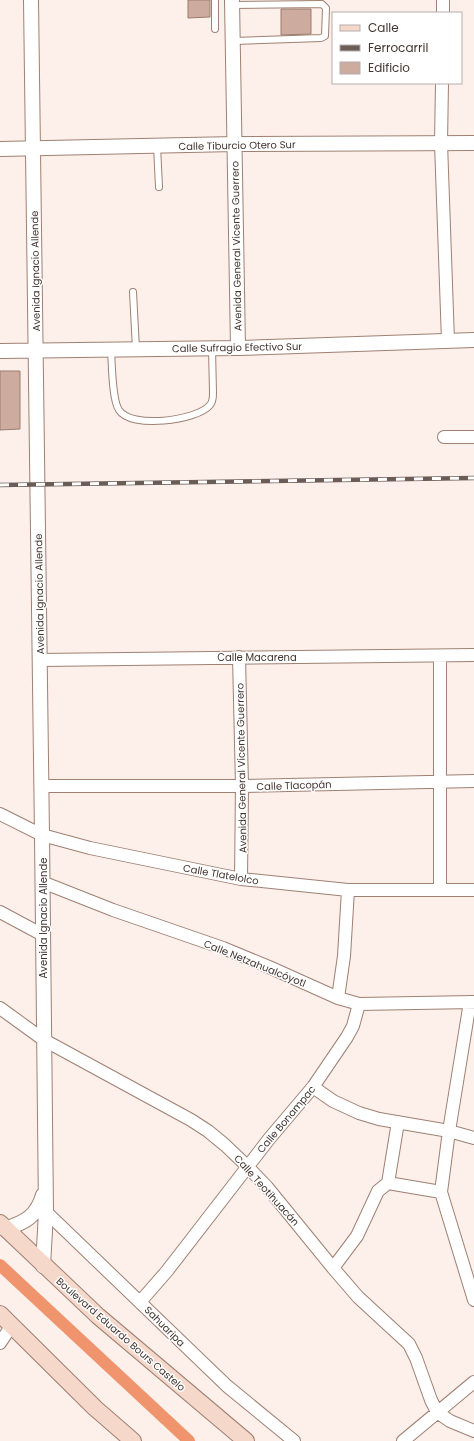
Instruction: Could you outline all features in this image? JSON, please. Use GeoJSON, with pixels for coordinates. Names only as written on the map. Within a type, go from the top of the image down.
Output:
{"type":"FeatureCollection","features":[{"type":"Feature","properties":{"kind":"main road","name":"Boulevard Eduardo Bours Castelo"},"geometry":{"type":"LineString","coordinates":[[3,1226],[98,1316],[246,1441]]}},
{"type":"Feature","properties":{"kind":"main road"},"geometry":{"type":"LineString","coordinates":[[0,1314],[95,1408],[133,1441]]}},
{"type":"Feature","properties":{"kind":"street","name":"Avenida Ignacio Allende"},"geometry":{"type":"LineString","coordinates":[[31,0],[37,351],[42,834],[45,1189],[43,1209],[44,1266]]}},
{"type":"Feature","properties":{"kind":"street"},"geometry":{"type":"LineString","coordinates":[[443,0],[443,12]]}},
{"type":"Feature","properties":{"kind":"street","name":"Avenida General Vicente Guerrero"},"geometry":{"type":"LineString","coordinates":[[232,3],[238,348]]}},
{"type":"Feature","properties":{"kind":"street"},"geometry":{"type":"LineString","coordinates":[[442,84],[441,143],[448,340]]}},
{"type":"Feature","properties":{"kind":"street","name":"Calle Tiburcio Otero Sur"},"geometry":{"type":"LineString","coordinates":[[0,149],[235,144],[474,143]]}},
{"type":"Feature","properties":{"kind":"street","name":"Calle Sufragio Efectivo Sur"},"geometry":{"type":"LineString","coordinates":[[0,351],[238,348],[474,340]]}},
{"type":"Feature","properties":{"kind":"street"},"geometry":{"type":"LineString","coordinates":[[444,437],[474,437]]}},
{"type":"Feature","properties":{"kind":"street","name":"Calle Macarena"},"geometry":{"type":"LineString","coordinates":[[40,660],[474,655]]}},
{"type":"Feature","properties":{"kind":"street"},"geometry":{"type":"LineString","coordinates":[[440,656],[440,890]]}},
{"type":"Feature","properties":{"kind":"street","name":"Avenida General Vicente Guerrero"},"geometry":{"type":"LineString","coordinates":[[239,657],[242,786],[242,879]]}},
{"type":"Feature","properties":{"kind":"street","name":"Calle Tlacopán"},"geometry":{"type":"LineString","coordinates":[[41,786],[242,786],[474,781]]}},
{"type":"Feature","properties":{"kind":"street","name":"Calle Tlatelolco"},"geometry":{"type":"LineString","coordinates":[[0,814],[42,834],[90,848],[242,879],[348,890],[474,890]]}},
{"type":"Feature","properties":{"kind":"street","name":"Calle Netzahualcóyotl"},"geometry":{"type":"LineString","coordinates":[[42,882],[120,912],[223,948],[338,998],[359,1004],[472,1002]]}},
{"type":"Feature","properties":{"kind":"street"},"geometry":{"type":"LineString","coordinates":[[338,998],[344,956],[348,890]]}},
{"type":"Feature","properties":{"kind":"street"},"geometry":{"type":"LineString","coordinates":[[0,912],[43,935]]}},
{"type":"Feature","properties":{"kind":"street"},"geometry":{"type":"LineString","coordinates":[[472,1002],[449,1131],[441,1192],[474,1300]]}},
{"type":"Feature","properties":{"kind":"street","name":"Calle Bonampac"},"geometry":{"type":"LineString","coordinates":[[140,1302],[167,1271],[247,1166],[313,1087],[347,1037],[353,1026],[359,1004]]}},
{"type":"Feature","properties":{"kind":"street","name":"Calle Teotihuacán"},"geometry":{"type":"LineString","coordinates":[[0,1008],[44,1040],[191,1120],[219,1140],[267,1187],[358,1297],[409,1344],[437,1412]]}},
{"type":"Feature","properties":{"kind":"street"},"geometry":{"type":"LineString","coordinates":[[313,1087],[333,1101],[359,1113],[379,1119],[449,1131],[474,1138]]}},
{"type":"Feature","properties":{"kind":"street"},"geometry":{"type":"LineString","coordinates":[[333,1268],[357,1236],[378,1192],[388,1182],[398,1122]]}},
{"type":"Feature","properties":{"kind":"street"},"geometry":{"type":"LineString","coordinates":[[388,1182],[441,1192]]}},
{"type":"Feature","properties":{"kind":"street"},"geometry":{"type":"LineString","coordinates":[[3,1226],[25,1221],[43,1209]]}},
{"type":"Feature","properties":{"kind":"street","name":"Sahuaripa"},"geometry":{"type":"LineString","coordinates":[[43,1209],[227,1386],[294,1441]]}},
{"type":"Feature","properties":{"kind":"street"},"geometry":{"type":"LineString","coordinates":[[0,1343],[12,1325]]}},
{"type":"Feature","properties":{"kind":"street"},"geometry":{"type":"LineString","coordinates":[[403,1441],[474,1382]]}},
{"type":"Feature","properties":{"kind":"street"},"geometry":{"type":"LineString","coordinates":[[437,1412],[450,1421],[474,1431]]}},
{"type":"Feature","properties":{"kind":"lane"},"geometry":{"type":"LineString","coordinates":[[215,0],[215,29]]}},
{"type":"Feature","properties":{"kind":"lane"},"geometry":{"type":"LineString","coordinates":[[232,3],[320,4],[325,6],[326,14],[326,34],[323,38],[233,41]]}},
{"type":"Feature","properties":{"kind":"lane"},"geometry":{"type":"LineString","coordinates":[[157,146],[159,187]]}},
{"type":"Feature","properties":{"kind":"lane"},"geometry":{"type":"LineString","coordinates":[[133,292],[136,349]]}},
{"type":"Feature","properties":{"kind":"lane"},"geometry":{"type":"LineString","coordinates":[[111,350],[115,397],[118,410],[125,417],[148,420],[175,419],[194,415],[210,406],[213,393],[212,348]]}},
{"type":"Feature","properties":{"kind":"building"},"geometry":{"type":"Polygon","coordinates":[[[188,0],[210,0],[210,17],[188,18],[188,0]]]}},
{"type":"Feature","properties":{"kind":"building"},"geometry":{"type":"Polygon","coordinates":[[[281,9],[311,9],[311,34],[281,35],[281,9]]]}},
{"type":"Feature","properties":{"kind":"building"},"geometry":{"type":"Polygon","coordinates":[[[0,371],[20,371],[20,429],[0,430],[0,371]]]}},
{"type":"Feature","properties":{"kind":"waterway"},"geometry":{"type":"LineString","coordinates":[[0,1265],[189,1441]]}},
{"type":"Feature","properties":{"kind":"railway"},"geometry":{"type":"LineString","coordinates":[[0,485],[474,478]]}}]}
